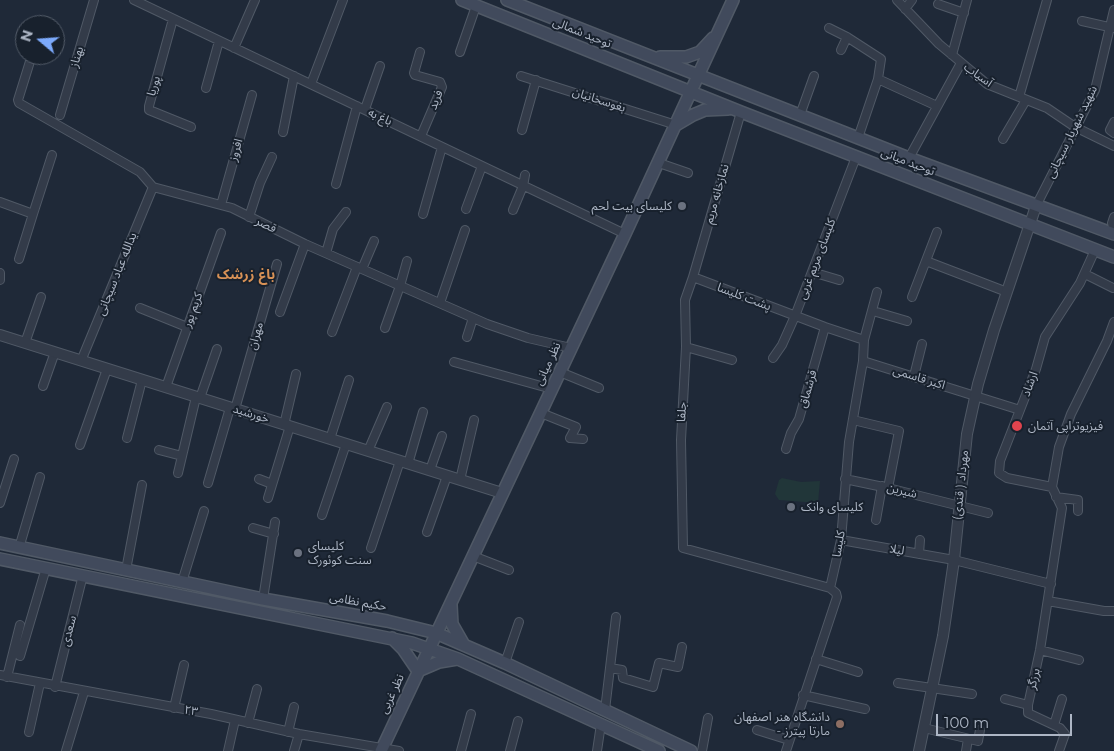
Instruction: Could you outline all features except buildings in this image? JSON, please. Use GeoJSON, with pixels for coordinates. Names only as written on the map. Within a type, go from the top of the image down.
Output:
{"type":"FeatureCollection","features":[{"type":"Feature","properties":{"kind":"main road","name":"توحید شمالی"},"geometry":{"type":"LineString","coordinates":[[462,0],[692,91]]}},
{"type":"Feature","properties":{"kind":"main road","name":"توحید شمالی"},"geometry":{"type":"LineString","coordinates":[[507,0],[699,75]]}},
{"type":"Feature","properties":{"kind":"main road","name":"نظر میانی"},"geometry":{"type":"LineString","coordinates":[[429,648],[659,163],[733,0]]}},
{"type":"Feature","properties":{"kind":"main road"},"geometry":{"type":"LineString","coordinates":[[651,56],[686,57],[700,52],[719,31]]}},
{"type":"Feature","properties":{"kind":"main road","name":"توحید میانی"},"geometry":{"type":"LineString","coordinates":[[699,75],[909,158],[1114,233]]}},
{"type":"Feature","properties":{"kind":"main road","name":"توحید میانی"},"geometry":{"type":"LineString","coordinates":[[692,91],[1114,257]]}},
{"type":"Feature","properties":{"kind":"main road"},"geometry":{"type":"LineString","coordinates":[[676,125],[692,115],[705,110],[718,108],[737,110]]}},
{"type":"Feature","properties":{"kind":"main road","name":"حکیم نظامی"},"geometry":{"type":"LineString","coordinates":[[0,543],[263,599],[387,621],[436,633],[505,663],[691,751]]}},
{"type":"Feature","properties":{"kind":"main road"},"geometry":{"type":"LineString","coordinates":[[0,559],[392,638],[429,648],[458,659],[659,751]]}},
{"type":"Feature","properties":{"kind":"main road"},"geometry":{"type":"LineString","coordinates":[[452,600],[452,624],[464,645]]}},
{"type":"Feature","properties":{"kind":"main road"},"geometry":{"type":"LineString","coordinates":[[392,638],[418,671],[439,662],[458,659]]}},
{"type":"Feature","properties":{"kind":"main road","name":"نظر غربی"},"geometry":{"type":"LineString","coordinates":[[381,749],[429,648]]}},
{"type":"Feature","properties":{"kind":"street","name":"بهناز"},"geometry":{"type":"LineString","coordinates":[[60,115],[94,0]]}},
{"type":"Feature","properties":{"kind":"street","name":"باغ به"},"geometry":{"type":"LineString","coordinates":[[134,0],[143,2],[173,19],[625,234]]}},
{"type":"Feature","properties":{"kind":"street"},"geometry":{"type":"LineString","coordinates":[[234,48],[255,0]]}},
{"type":"Feature","properties":{"kind":"street"},"geometry":{"type":"LineString","coordinates":[[311,84],[343,0]]}},
{"type":"Feature","properties":{"kind":"street","name":"آسیاب"},"geometry":{"type":"LineString","coordinates":[[897,0],[939,44],[987,84],[1047,108],[1074,129],[1113,147]]}},
{"type":"Feature","properties":{"kind":"street"},"geometry":{"type":"LineString","coordinates":[[905,9],[912,0]]}},
{"type":"Feature","properties":{"kind":"street"},"geometry":{"type":"LineString","coordinates":[[952,55],[967,0]]}},
{"type":"Feature","properties":{"kind":"street"},"geometry":{"type":"LineString","coordinates":[[1003,139],[1022,98],[1047,0]]}},
{"type":"Feature","properties":{"kind":"street"},"geometry":{"type":"LineString","coordinates":[[938,4],[964,13]]}},
{"type":"Feature","properties":{"kind":"street"},"geometry":{"type":"LineString","coordinates":[[460,52],[476,6]]}},
{"type":"Feature","properties":{"kind":"street","name":"شهید شهریار سیچانی"},"geometry":{"type":"LineString","coordinates":[[1036,206],[1095,90],[1112,28],[1114,10]]}},
{"type":"Feature","properties":{"kind":"street","name":"پوریا"},"geometry":{"type":"LineString","coordinates":[[173,19],[149,110],[191,127]]}},
{"type":"Feature","properties":{"kind":"street"},"geometry":{"type":"LineString","coordinates":[[1082,21],[1112,28]]}},
{"type":"Feature","properties":{"kind":"street"},"geometry":{"type":"LineString","coordinates":[[829,28],[847,37],[882,61],[878,79],[858,138]]}},
{"type":"Feature","properties":{"kind":"street"},"geometry":{"type":"LineString","coordinates":[[841,50],[847,37]]}},
{"type":"Feature","properties":{"kind":"street"},"geometry":{"type":"LineString","coordinates":[[206,88],[219,41]]}},
{"type":"Feature","properties":{"kind":"street","name":"فرید"},"geometry":{"type":"LineString","coordinates":[[420,52],[415,75],[440,82],[442,87],[421,136]]}},
{"type":"Feature","properties":{"kind":"street"},"geometry":{"type":"LineString","coordinates":[[909,158],[961,63]]}},
{"type":"Feature","properties":{"kind":"street"},"geometry":{"type":"LineString","coordinates":[[29,65],[19,103],[140,172],[153,187]]}},
{"type":"Feature","properties":{"kind":"street"},"geometry":{"type":"LineString","coordinates":[[336,184],[361,108],[380,66]]}},
{"type":"Feature","properties":{"kind":"street"},"geometry":{"type":"LineString","coordinates":[[283,132],[294,76]]}},
{"type":"Feature","properties":{"kind":"street","name":"بغوسخانیان"},"geometry":{"type":"LineString","coordinates":[[521,76],[676,125]]}},
{"type":"Feature","properties":{"kind":"street"},"geometry":{"type":"LineString","coordinates":[[800,115],[814,76]]}},
{"type":"Feature","properties":{"kind":"street"},"geometry":{"type":"LineString","coordinates":[[878,79],[937,106]]}},
{"type":"Feature","properties":{"kind":"street"},"geometry":{"type":"LineString","coordinates":[[522,130],[536,80]]}},
{"type":"Feature","properties":{"kind":"street","name":"افروز"},"geometry":{"type":"LineString","coordinates":[[221,205],[252,95]]}},
{"type":"Feature","properties":{"kind":"street","name":"نمازخانه مریم"},"geometry":{"type":"LineString","coordinates":[[693,277],[737,110]]}},
{"type":"Feature","properties":{"kind":"street"},"geometry":{"type":"LineString","coordinates":[[1113,147],[1114,135],[1110,130],[1114,122]]}},
{"type":"Feature","properties":{"kind":"street"},"geometry":{"type":"LineString","coordinates":[[422,214],[442,147]]}},
{"type":"Feature","properties":{"kind":"street"},"geometry":{"type":"LineString","coordinates":[[19,259],[52,155]]}},
{"type":"Feature","properties":{"kind":"street"},"geometry":{"type":"LineString","coordinates":[[249,217],[260,183],[272,157]]}},
{"type":"Feature","properties":{"kind":"street","name":"کلیسای مریم غربی"},"geometry":{"type":"LineString","coordinates":[[773,358],[782,345],[795,316],[856,157]]}},
{"type":"Feature","properties":{"kind":"street"},"geometry":{"type":"LineString","coordinates":[[659,163],[688,173]]}},
{"type":"Feature","properties":{"kind":"street"},"geometry":{"type":"LineString","coordinates":[[466,209],[482,166]]}},
{"type":"Feature","properties":{"kind":"street"},"geometry":{"type":"LineString","coordinates":[[513,210],[525,176]]}},
{"type":"Feature","properties":{"kind":"street","name":"قصر"},"geometry":{"type":"LineString","coordinates":[[153,187],[232,208],[305,244],[473,318],[528,338],[571,348]]}},
{"type":"Feature","properties":{"kind":"street","name":"یدالله عباد سیچانی"},"geometry":{"type":"LineString","coordinates":[[81,361],[153,187]]}},
{"type":"Feature","properties":{"kind":"street"},"geometry":{"type":"LineString","coordinates":[[0,202],[33,214]]}},
{"type":"Feature","properties":{"kind":"street","name":"مهرداد ( قندی)"},"geometry":{"type":"LineString","coordinates":[[919,751],[944,636],[967,434],[976,395],[1007,292],[1036,206]]}},
{"type":"Feature","properties":{"kind":"street"},"geometry":{"type":"LineString","coordinates":[[326,253],[333,229],[346,212]]}},
{"type":"Feature","properties":{"kind":"street"},"geometry":{"type":"LineString","coordinates":[[1114,217],[1112,223],[1114,233]]}},
{"type":"Feature","properties":{"kind":"street"},"geometry":{"type":"LineString","coordinates":[[440,303],[465,230]]}},
{"type":"Feature","properties":{"kind":"street"},"geometry":{"type":"LineString","coordinates":[[912,296],[938,232]]}},
{"type":"Feature","properties":{"kind":"street","name":"کریم پور"},"geometry":{"type":"LineString","coordinates":[[166,387],[221,233]]}},
{"type":"Feature","properties":{"kind":"street"},"geometry":{"type":"LineString","coordinates":[[332,332],[359,268],[374,241]]}},
{"type":"Feature","properties":{"kind":"street"},"geometry":{"type":"LineString","coordinates":[[280,312],[305,244]]}},
{"type":"Feature","properties":{"kind":"street","name":"ارشاد"},"geometry":{"type":"LineString","coordinates":[[1052,487],[1007,478],[999,473],[1000,461],[1036,369],[1045,337],[1085,274],[1096,250]]}},
{"type":"Feature","properties":{"kind":"street"},"geometry":{"type":"LineString","coordinates":[[385,328],[407,261]]}},
{"type":"Feature","properties":{"kind":"street"},"geometry":{"type":"LineString","coordinates":[[926,261],[1007,292]]}},
{"type":"Feature","properties":{"kind":"street","name":"مهران"},"geometry":{"type":"LineString","coordinates":[[208,483],[277,264]]}},
{"type":"Feature","properties":{"kind":"street"},"geometry":{"type":"LineString","coordinates":[[812,272],[839,280]]}},
{"type":"Feature","properties":{"kind":"street"},"geometry":{"type":"LineString","coordinates":[[0,273],[0,280]]}},
{"type":"Feature","properties":{"kind":"street"},"geometry":{"type":"LineString","coordinates":[[1085,274],[1113,288]]}},
{"type":"Feature","properties":{"kind":"street","name":"پشت کلیسا"},"geometry":{"type":"LineString","coordinates":[[693,277],[795,316]]}},
{"type":"Feature","properties":{"kind":"street","name":"جلفا"},"geometry":{"type":"LineString","coordinates":[[693,277],[685,300],[686,347],[681,440],[683,548],[830,588]]}},
{"type":"Feature","properties":{"kind":"street","name":"کلیسا"},"geometry":{"type":"LineString","coordinates":[[786,751],[837,598],[834,590],[830,588],[841,540],[845,480],[863,361],[864,340],[877,292]]}},
{"type":"Feature","properties":{"kind":"street"},"geometry":{"type":"LineString","coordinates":[[26,343],[41,297]]}},
{"type":"Feature","properties":{"kind":"street"},"geometry":{"type":"LineString","coordinates":[[140,308],[187,327]]}},
{"type":"Feature","properties":{"kind":"street"},"geometry":{"type":"LineString","coordinates":[[873,311],[906,321]]}},
{"type":"Feature","properties":{"kind":"street"},"geometry":{"type":"LineString","coordinates":[[795,316],[864,340]]}},
{"type":"Feature","properties":{"kind":"street"},"geometry":{"type":"LineString","coordinates":[[467,337],[473,318]]}},
{"type":"Feature","properties":{"kind":"street"},"geometry":{"type":"LineString","coordinates":[[1051,584],[1062,508],[1052,487],[1059,447],[1071,414],[1111,342],[1114,322]]}},
{"type":"Feature","properties":{"kind":"street","name":"قرشماق"},"geometry":{"type":"LineString","coordinates":[[786,449],[791,433],[799,419],[825,327]]}},
{"type":"Feature","properties":{"kind":"street","name":"خورشید"},"geometry":{"type":"LineString","coordinates":[[0,335],[502,493]]}},
{"type":"Feature","properties":{"kind":"street"},"geometry":{"type":"LineString","coordinates":[[914,376],[922,344]]}},
{"type":"Feature","properties":{"kind":"street"},"geometry":{"type":"LineString","coordinates":[[686,347],[732,360]]}},
{"type":"Feature","properties":{"kind":"street"},"geometry":{"type":"LineString","coordinates":[[178,473],[198,397],[217,349]]}},
{"type":"Feature","properties":{"kind":"street"},"geometry":{"type":"LineString","coordinates":[[43,386],[55,352]]}},
{"type":"Feature","properties":{"kind":"street","name":"اکبر قاسمی"},"geometry":{"type":"LineString","coordinates":[[863,361],[1020,410]]}},
{"type":"Feature","properties":{"kind":"street"},"geometry":{"type":"LineString","coordinates":[[454,362],[552,389]]}},
{"type":"Feature","properties":{"kind":"street"},"geometry":{"type":"LineString","coordinates":[[80,444],[107,369]]}},
{"type":"Feature","properties":{"kind":"street"},"geometry":{"type":"LineString","coordinates":[[560,372],[599,388]]}},
{"type":"Feature","properties":{"kind":"street"},"geometry":{"type":"LineString","coordinates":[[268,498],[287,426],[296,374]]}},
{"type":"Feature","properties":{"kind":"street"},"geometry":{"type":"LineString","coordinates":[[127,438],[142,380]]}},
{"type":"Feature","properties":{"kind":"street"},"geometry":{"type":"LineString","coordinates":[[330,439],[349,380]]}},
{"type":"Feature","properties":{"kind":"street"},"geometry":{"type":"LineString","coordinates":[[368,451],[387,407]]}},
{"type":"Feature","properties":{"kind":"street"},"geometry":{"type":"LineString","coordinates":[[371,548],[423,412]]}},
{"type":"Feature","properties":{"kind":"street"},"geometry":{"type":"LineString","coordinates":[[541,413],[576,427],[570,438],[584,439]]}},
{"type":"Feature","properties":{"kind":"street"},"geometry":{"type":"LineString","coordinates":[[460,480],[474,420]]}},
{"type":"Feature","properties":{"kind":"street"},"geometry":{"type":"LineString","coordinates":[[853,420],[899,431],[876,520]]}},
{"type":"Feature","properties":{"kind":"street"},"geometry":{"type":"LineString","coordinates":[[430,470],[442,436]]}},
{"type":"Feature","properties":{"kind":"street"},"geometry":{"type":"LineString","coordinates":[[322,515],[346,444]]}},
{"type":"Feature","properties":{"kind":"street"},"geometry":{"type":"LineString","coordinates":[[159,450],[182,456]]}},
{"type":"Feature","properties":{"kind":"street"},"geometry":{"type":"LineString","coordinates":[[0,504],[14,459]]}},
{"type":"Feature","properties":{"kind":"street"},"geometry":{"type":"LineString","coordinates":[[427,532],[447,476]]}},
{"type":"Feature","properties":{"kind":"street"},"geometry":{"type":"LineString","coordinates":[[19,548],[40,477]]}},
{"type":"Feature","properties":{"kind":"street"},"geometry":{"type":"LineString","coordinates":[[259,480],[272,484]]}},
{"type":"Feature","properties":{"kind":"street","name":"شیرین"},"geometry":{"type":"LineString","coordinates":[[845,480],[885,487],[988,513]]}},
{"type":"Feature","properties":{"kind":"street"},"geometry":{"type":"LineString","coordinates":[[126,570],[142,485]]}},
{"type":"Feature","properties":{"kind":"street"},"geometry":{"type":"LineString","coordinates":[[1056,496],[1078,500],[1078,511]]}},
{"type":"Feature","properties":{"kind":"street"},"geometry":{"type":"LineString","coordinates":[[182,582],[204,511]]}},
{"type":"Feature","properties":{"kind":"street"},"geometry":{"type":"LineString","coordinates":[[263,599],[276,522]]}},
{"type":"Feature","properties":{"kind":"street"},"geometry":{"type":"LineString","coordinates":[[254,528],[274,534]]}},
{"type":"Feature","properties":{"kind":"street","name":"لیلا"},"geometry":{"type":"LineString","coordinates":[[841,540],[954,560],[1051,584]]}},
{"type":"Feature","properties":{"kind":"street"},"geometry":{"type":"LineString","coordinates":[[919,554],[920,540]]}},
{"type":"Feature","properties":{"kind":"street"},"geometry":{"type":"LineString","coordinates":[[473,556],[508,570]]}},
{"type":"Feature","properties":{"kind":"street"},"geometry":{"type":"LineString","coordinates":[[20,656],[46,568]]}},
{"type":"Feature","properties":{"kind":"street","name":"سعدی"},"geometry":{"type":"LineString","coordinates":[[55,687],[83,576]]}},
{"type":"Feature","properties":{"kind":"street","name":"برزگر"},"geometry":{"type":"LineString","coordinates":[[1051,584],[1028,713],[1054,725]]}},
{"type":"Feature","properties":{"kind":"street"},"geometry":{"type":"LineString","coordinates":[[1048,601],[1114,611]]}},
{"type":"Feature","properties":{"kind":"street"},"geometry":{"type":"LineString","coordinates":[[605,710],[616,617]]}},
{"type":"Feature","properties":{"kind":"street"},"geometry":{"type":"LineString","coordinates":[[505,663],[520,622]]}},
{"type":"Feature","properties":{"kind":"street"},"geometry":{"type":"LineString","coordinates":[[4,676],[20,625]]}},
{"type":"Feature","properties":{"kind":"street"},"geometry":{"type":"LineString","coordinates":[[610,668],[622,670],[623,678],[654,687],[659,663],[678,667],[682,647]]}},
{"type":"Feature","properties":{"kind":"street"},"geometry":{"type":"LineString","coordinates":[[1040,650],[1079,660]]}},
{"type":"Feature","properties":{"kind":"street"},"geometry":{"type":"LineString","coordinates":[[816,659],[858,672]]}},
{"type":"Feature","properties":{"kind":"street"},"geometry":{"type":"LineString","coordinates":[[174,708],[184,665]]}},
{"type":"Feature","properties":{"kind":"street","name":"۲۳"},"geometry":{"type":"LineString","coordinates":[[4,676],[235,720],[288,732],[399,751]]}},
{"type":"Feature","properties":{"kind":"street"},"geometry":{"type":"LineString","coordinates":[[898,683],[972,694]]}},
{"type":"Feature","properties":{"kind":"street"},"geometry":{"type":"LineString","coordinates":[[29,732],[40,684]]}},
{"type":"Feature","properties":{"kind":"street"},"geometry":{"type":"LineString","coordinates":[[248,723],[257,689]]}},
{"type":"Feature","properties":{"kind":"street"},"geometry":{"type":"LineString","coordinates":[[66,751],[84,692]]}},
{"type":"Feature","properties":{"kind":"street"},"geometry":{"type":"LineString","coordinates":[[804,695],[865,709]]}},
{"type":"Feature","properties":{"kind":"street"},"geometry":{"type":"LineString","coordinates":[[1005,699],[1028,705]]}},
{"type":"Feature","properties":{"kind":"street"},"geometry":{"type":"LineString","coordinates":[[1059,751],[1065,734],[1054,725],[1062,699]]}},
{"type":"Feature","properties":{"kind":"street"},"geometry":{"type":"LineString","coordinates":[[288,732],[294,707]]}},
{"type":"Feature","properties":{"kind":"street"},"geometry":{"type":"LineString","coordinates":[[461,751],[471,714]]}},
{"type":"Feature","properties":{"kind":"street"},"geometry":{"type":"LineString","coordinates":[[702,751],[708,718]]}},
{"type":"Feature","properties":{"kind":"street"},"geometry":{"type":"LineString","coordinates":[[228,751],[235,720]]}},
{"type":"Feature","properties":{"kind":"street"},"geometry":{"type":"LineString","coordinates":[[510,751],[518,721]]}},
{"type":"Feature","properties":{"kind":"street"},"geometry":{"type":"LineString","coordinates":[[597,751],[601,724]]}},
{"type":"Feature","properties":{"kind":"street"},"geometry":{"type":"LineString","coordinates":[[924,728],[978,741],[980,730]]}},
{"type":"Feature","properties":{"kind":"street"},"geometry":{"type":"LineString","coordinates":[[758,730],[789,740]]}},
{"type":"Feature","properties":{"kind":"street"},"geometry":{"type":"LineString","coordinates":[[294,751],[299,734]]}},
{"type":"Feature","properties":{"kind":"street"},"geometry":{"type":"LineString","coordinates":[[966,751],[968,739]]}},
{"type":"Feature","properties":{"kind":"green space"},"geometry":{"type":"Polygon","coordinates":[[[782,478],[801,482],[820,481],[818,503],[779,500],[775,494],[779,480],[782,478]]]}},
{"type":"Feature","properties":{"kind":"place","name":"کلیسای بیت لحم"},"geometry":{"type":"Point","coordinates":[682,206]}},
{"type":"Feature","properties":{"kind":"place","name":"فیزیوتراپی آتمان"},"geometry":{"type":"Point","coordinates":[1017,426]}},
{"type":"Feature","properties":{"kind":"place","name":"کلیسای وانک"},"geometry":{"type":"Point","coordinates":[791,507]}},
{"type":"Feature","properties":{"kind":"place","name":"کلیسای سنت کوئورک"},"geometry":{"type":"Point","coordinates":[298,553]}},
{"type":"Feature","properties":{"kind":"place","name":"دانشگاه هنر اصفهان - مارتا پیترز"},"geometry":{"type":"Point","coordinates":[840,724]}},
{"type":"Feature","properties":{"kind":"district","name":"باغ زرشک"},"geometry":{"type":"Point","coordinates":[246,275]}}]}
